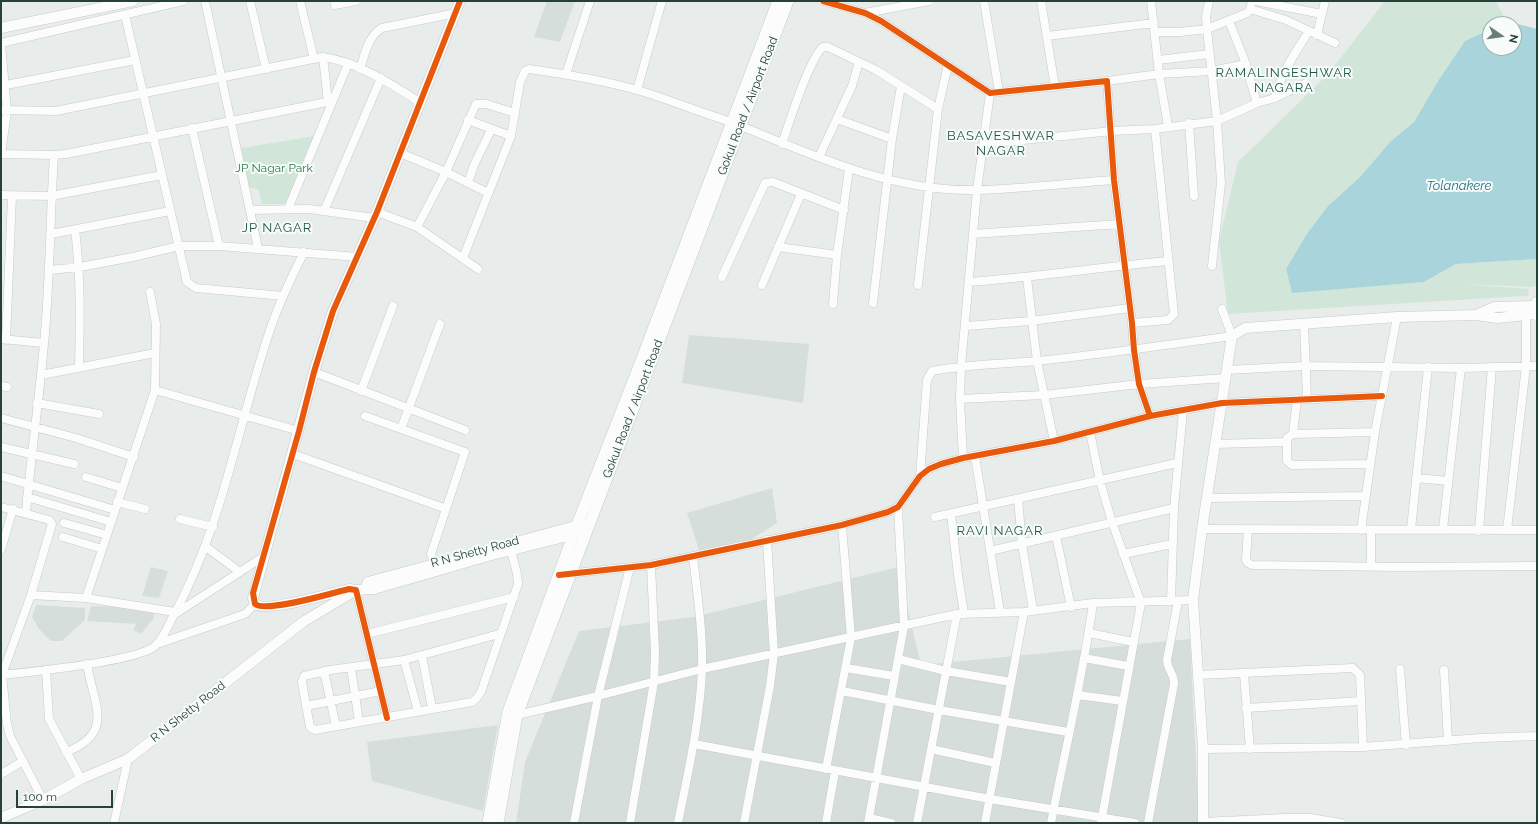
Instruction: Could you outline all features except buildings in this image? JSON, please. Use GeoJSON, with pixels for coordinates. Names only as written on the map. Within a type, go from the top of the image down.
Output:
{"type":"FeatureCollection","features":[{"type":"Feature","properties":{"kind":"main road","name":"Gokul Road / Airport Road"},"geometry":{"type":"LineString","coordinates":[[488,823],[508,712],[565,574],[588,528],[737,124],[778,1]]}},
{"type":"Feature","properties":{"kind":"main road","name":"Gokul Road / Airport Road"},"geometry":{"type":"LineString","coordinates":[[498,823],[517,715],[565,574],[576,530],[737,124],[788,1]]}},
{"type":"Feature","properties":{"kind":"street"},"geometry":{"type":"LineString","coordinates":[[1,28],[122,2],[133,1]]}},
{"type":"Feature","properties":{"kind":"street"},"geometry":{"type":"LineString","coordinates":[[183,1],[1,44],[6,85],[1,154],[54,156],[330,102]]}},
{"type":"Feature","properties":{"kind":"street"},"geometry":{"type":"LineString","coordinates":[[205,1],[223,78],[240,170],[258,248]]}},
{"type":"Feature","properties":{"kind":"street"},"geometry":{"type":"LineString","coordinates":[[250,1],[266,69]]}},
{"type":"Feature","properties":{"kind":"street"},"geometry":{"type":"LineString","coordinates":[[300,1],[319,58],[330,102]]}},
{"type":"Feature","properties":{"kind":"street"},"geometry":{"type":"LineString","coordinates":[[335,5],[356,1]]}},
{"type":"Feature","properties":{"kind":"street"},"geometry":{"type":"LineString","coordinates":[[255,604],[253,593],[299,431],[314,372],[333,311],[358,256],[421,103],[460,1]]}},
{"type":"Feature","properties":{"kind":"street"},"geometry":{"type":"LineString","coordinates":[[566,74],[590,1]]}},
{"type":"Feature","properties":{"kind":"street"},"geometry":{"type":"LineString","coordinates":[[637,90],[662,1]]}},
{"type":"Feature","properties":{"kind":"street"},"geometry":{"type":"LineString","coordinates":[[823,1],[865,13],[881,21],[990,93],[1055,87],[1159,74],[1212,71],[1246,64]]}},
{"type":"Feature","properties":{"kind":"street"},"geometry":{"type":"LineString","coordinates":[[865,13],[929,1]]}},
{"type":"Feature","properties":{"kind":"street"},"geometry":{"type":"LineString","coordinates":[[984,1],[999,92]]}},
{"type":"Feature","properties":{"kind":"street"},"geometry":{"type":"LineString","coordinates":[[1041,1],[1055,87]]}},
{"type":"Feature","properties":{"kind":"street"},"geometry":{"type":"LineString","coordinates":[[1151,1],[1159,74],[1168,126]]}},
{"type":"Feature","properties":{"kind":"street"},"geometry":{"type":"LineString","coordinates":[[1209,1],[1206,17],[1206,29],[1217,121],[1221,183],[1212,266]]}},
{"type":"Feature","properties":{"kind":"street"},"geometry":{"type":"LineString","coordinates":[[1256,1],[1322,14]]}},
{"type":"Feature","properties":{"kind":"street"},"geometry":{"type":"LineString","coordinates":[[1317,35],[1325,1]]}},
{"type":"Feature","properties":{"kind":"street"},"geometry":{"type":"LineString","coordinates":[[1155,32],[1180,32],[1206,29],[1247,14],[1251,5],[1335,42]]}},
{"type":"Feature","properties":{"kind":"street"},"geometry":{"type":"LineString","coordinates":[[360,69],[371,39],[376,32],[382,28],[456,13]]}},
{"type":"Feature","properties":{"kind":"street"},"geometry":{"type":"LineString","coordinates":[[125,15],[187,282],[196,288],[283,296]]}},
{"type":"Feature","properties":{"kind":"street"},"geometry":{"type":"LineString","coordinates":[[1230,21],[1246,64],[1257,103]]}},
{"type":"Feature","properties":{"kind":"street"},"geometry":{"type":"LineString","coordinates":[[1047,36],[1154,23]]}},
{"type":"Feature","properties":{"kind":"street"},"geometry":{"type":"LineString","coordinates":[[1275,98],[1283,75],[1309,31]]}},
{"type":"Feature","properties":{"kind":"street"},"geometry":{"type":"LineString","coordinates":[[782,144],[795,104],[820,50],[823,47],[828,47],[859,62],[938,109]]}},
{"type":"Feature","properties":{"kind":"street"},"geometry":{"type":"LineString","coordinates":[[1158,60],[1209,54]]}},
{"type":"Feature","properties":{"kind":"street"},"geometry":{"type":"LineString","coordinates":[[4,111],[56,111],[319,58],[336,59],[381,78],[421,103]]}},
{"type":"Feature","properties":{"kind":"street"},"geometry":{"type":"LineString","coordinates":[[6,85],[135,60]]}},
{"type":"Feature","properties":{"kind":"street"},"geometry":{"type":"LineString","coordinates":[[819,157],[852,86],[859,62]]}},
{"type":"Feature","properties":{"kind":"street"},"geometry":{"type":"LineString","coordinates":[[288,209],[330,102],[348,64]]}},
{"type":"Feature","properties":{"kind":"street"},"geometry":{"type":"LineString","coordinates":[[918,285],[938,109],[948,65]]}},
{"type":"Feature","properties":{"kind":"street"},"geometry":{"type":"LineString","coordinates":[[463,258],[511,136],[520,82],[525,71],[529,69],[566,74],[637,90],[697,112],[737,124],[782,144],[849,169],[929,187],[977,190],[1114,180]]}},
{"type":"Feature","properties":{"kind":"street"},"geometry":{"type":"LineString","coordinates":[[324,211],[381,78]]}},
{"type":"Feature","properties":{"kind":"street"},"geometry":{"type":"LineString","coordinates":[[1108,80],[1114,180],[1126,265],[1134,350],[1139,384],[1150,416]]}},
{"type":"Feature","properties":{"kind":"street"},"geometry":{"type":"LineString","coordinates":[[984,144],[1112,131],[1155,129],[1189,123],[1217,121],[1257,103],[1275,98],[1306,83]]}},
{"type":"Feature","properties":{"kind":"street"},"geometry":{"type":"LineString","coordinates":[[873,303],[892,139],[901,86]]}},
{"type":"Feature","properties":{"kind":"street"},"geometry":{"type":"LineString","coordinates":[[963,458],[960,399],[961,366],[970,282],[977,190],[990,93]]}},
{"type":"Feature","properties":{"kind":"street"},"geometry":{"type":"LineString","coordinates":[[417,228],[446,172],[472,109],[480,103],[515,113]]}},
{"type":"Feature","properties":{"kind":"street"},"geometry":{"type":"LineString","coordinates":[[837,119],[892,139]]}},
{"type":"Feature","properties":{"kind":"street"},"geometry":{"type":"LineString","coordinates":[[468,120],[491,130],[511,136]]}},
{"type":"Feature","properties":{"kind":"street"},"geometry":{"type":"LineString","coordinates":[[1189,123],[1194,196]]}},
{"type":"Feature","properties":{"kind":"street"},"geometry":{"type":"LineString","coordinates":[[192,128],[219,246]]}},
{"type":"Feature","properties":{"kind":"street"},"geometry":{"type":"LineString","coordinates":[[1132,323],[1168,320],[1174,314],[1155,129]]}},
{"type":"Feature","properties":{"kind":"street"},"geometry":{"type":"LineString","coordinates":[[468,183],[474,165],[491,130]]}},
{"type":"Feature","properties":{"kind":"street"},"geometry":{"type":"LineString","coordinates":[[400,153],[446,172],[488,193]]}},
{"type":"Feature","properties":{"kind":"street"},"geometry":{"type":"LineString","coordinates":[[26,513],[34,426],[41,375],[50,270],[51,196],[54,156]]}},
{"type":"Feature","properties":{"kind":"street"},"geometry":{"type":"LineString","coordinates":[[833,304],[837,255],[849,169]]}},
{"type":"Feature","properties":{"kind":"street"},"geometry":{"type":"LineString","coordinates":[[1,196],[51,196],[162,175]]}},
{"type":"Feature","properties":{"kind":"street"},"geometry":{"type":"LineString","coordinates":[[722,277],[765,183],[773,182],[844,210]]}},
{"type":"Feature","properties":{"kind":"street"},"geometry":{"type":"LineString","coordinates":[[762,286],[801,194]]}},
{"type":"Feature","properties":{"kind":"street"},"geometry":{"type":"LineString","coordinates":[[12,196],[4,339],[44,343]]}},
{"type":"Feature","properties":{"kind":"street"},"geometry":{"type":"LineString","coordinates":[[250,210],[288,209],[375,215],[417,228],[478,269]]}},
{"type":"Feature","properties":{"kind":"street"},"geometry":{"type":"LineString","coordinates":[[51,234],[170,211]]}},
{"type":"Feature","properties":{"kind":"street"},"geometry":{"type":"LineString","coordinates":[[973,234],[1120,224]]}},
{"type":"Feature","properties":{"kind":"street"},"geometry":{"type":"LineString","coordinates":[[75,230],[80,267],[79,368]]}},
{"type":"Feature","properties":{"kind":"street"},"geometry":{"type":"LineString","coordinates":[[50,270],[80,267],[142,256],[179,246],[258,248],[358,256]]}},
{"type":"Feature","properties":{"kind":"street"},"geometry":{"type":"LineString","coordinates":[[778,247],[837,255]]}},
{"type":"Feature","properties":{"kind":"street"},"geometry":{"type":"LineString","coordinates":[[156,644],[174,613],[206,547],[270,330],[283,296],[304,252]]}},
{"type":"Feature","properties":{"kind":"street"},"geometry":{"type":"LineString","coordinates":[[970,282],[1026,278],[1168,261]]}},
{"type":"Feature","properties":{"kind":"street"},"geometry":{"type":"LineString","coordinates":[[1026,278],[1037,361],[1054,441]]}},
{"type":"Feature","properties":{"kind":"street"},"geometry":{"type":"LineString","coordinates":[[86,598],[155,390],[156,324],[150,292]]}},
{"type":"Feature","properties":{"kind":"street"},"geometry":{"type":"LineString","coordinates":[[361,390],[394,306]]}},
{"type":"Feature","properties":{"kind":"street"},"geometry":{"type":"LineString","coordinates":[[920,476],[927,380],[929,373],[932,371],[961,366],[1037,361],[1134,350],[1232,336],[1245,328],[1397,317],[1476,315],[1494,307],[1534,311],[1526,366],[1507,530]]}},
{"type":"Feature","properties":{"kind":"street"},"geometry":{"type":"LineString","coordinates":[[966,326],[1031,321],[1130,308]]}},
{"type":"Feature","properties":{"kind":"street"},"geometry":{"type":"LineString","coordinates":[[1222,309],[1232,336],[1202,529],[1193,600],[1203,749],[1203,822],[1310,818],[1341,823]]}},
{"type":"Feature","properties":{"kind":"street"},"geometry":{"type":"LineString","coordinates":[[1362,530],[1375,432],[1386,367],[1397,317]]}},
{"type":"Feature","properties":{"kind":"street"},"geometry":{"type":"LineString","coordinates":[[401,429],[440,324]]}},
{"type":"Feature","properties":{"kind":"street"},"geometry":{"type":"LineString","coordinates":[[1304,324],[1307,399]]}},
{"type":"Feature","properties":{"kind":"street"},"geometry":{"type":"LineString","coordinates":[[41,375],[155,353]]}},
{"type":"Feature","properties":{"kind":"street"},"geometry":{"type":"LineString","coordinates":[[960,399],[1044,395],[1305,366],[1461,368],[1537,366]]}},
{"type":"Feature","properties":{"kind":"street"},"geometry":{"type":"LineString","coordinates":[[1411,529],[1428,367]]}},
{"type":"Feature","properties":{"kind":"street"},"geometry":{"type":"LineString","coordinates":[[1479,530],[1492,367]]}},
{"type":"Feature","properties":{"kind":"street"},"geometry":{"type":"LineString","coordinates":[[1443,529],[1461,368]]}},
{"type":"Feature","properties":{"kind":"street"},"geometry":{"type":"LineString","coordinates":[[314,372],[465,430]]}},
{"type":"Feature","properties":{"kind":"street"},"geometry":{"type":"LineString","coordinates":[[155,390],[299,431]]}},
{"type":"Feature","properties":{"kind":"street"},"geometry":{"type":"LineString","coordinates":[[565,574],[651,565],[842,525],[888,512],[898,507],[920,476],[929,469],[963,458],[1054,441],[1150,416],[1222,403],[1382,396]]}},
{"type":"Feature","properties":{"kind":"street"},"geometry":{"type":"LineString","coordinates":[[1293,434],[1297,399]]}},
{"type":"Feature","properties":{"kind":"street"},"geometry":{"type":"LineString","coordinates":[[37,403],[99,414]]}},
{"type":"Feature","properties":{"kind":"street"},"geometry":{"type":"LineString","coordinates":[[1148,823],[1174,684],[1167,660],[1174,601],[1172,544],[1176,463],[1183,411]]}},
{"type":"Feature","properties":{"kind":"street"},"geometry":{"type":"LineString","coordinates":[[365,416],[465,452],[431,554],[437,566]]}},
{"type":"Feature","properties":{"kind":"street"},"geometry":{"type":"LineString","coordinates":[[1,418],[76,438],[134,457]]}},
{"type":"Feature","properties":{"kind":"street"},"geometry":{"type":"LineString","coordinates":[[1090,432],[1100,481],[1112,522],[1141,602],[1128,666],[1102,820]]}},
{"type":"Feature","properties":{"kind":"street"},"geometry":{"type":"LineString","coordinates":[[1370,464],[1292,465],[1286,461],[1287,438],[1293,434],[1375,432]]}},
{"type":"Feature","properties":{"kind":"street"},"geometry":{"type":"LineString","coordinates":[[1215,444],[1287,442]]}},
{"type":"Feature","properties":{"kind":"street"},"geometry":{"type":"LineString","coordinates":[[1,448],[74,464]]}},
{"type":"Feature","properties":{"kind":"street"},"geometry":{"type":"LineString","coordinates":[[292,454],[442,507]]}},
{"type":"Feature","properties":{"kind":"street"},"geometry":{"type":"LineString","coordinates":[[975,456],[982,508],[1000,612]]}},
{"type":"Feature","properties":{"kind":"street"},"geometry":{"type":"LineString","coordinates":[[935,517],[1018,500],[1176,463]]}},
{"type":"Feature","properties":{"kind":"street"},"geometry":{"type":"LineString","coordinates":[[1,476],[116,506],[145,509]]}},
{"type":"Feature","properties":{"kind":"street"},"geometry":{"type":"LineString","coordinates":[[86,477],[122,488]]}},
{"type":"Feature","properties":{"kind":"street"},"geometry":{"type":"LineString","coordinates":[[1416,478],[1448,482]]}},
{"type":"Feature","properties":{"kind":"street"},"geometry":{"type":"LineString","coordinates":[[1208,498],[1366,496]]}},
{"type":"Feature","properties":{"kind":"street"},"geometry":{"type":"LineString","coordinates":[[27,497],[111,522]]}},
{"type":"Feature","properties":{"kind":"street"},"geometry":{"type":"LineString","coordinates":[[1018,500],[1022,544],[1033,610]]}},
{"type":"Feature","properties":{"kind":"street"},"geometry":{"type":"LineString","coordinates":[[1,506],[49,520],[52,524],[31,595],[1,675],[7,724],[10,736],[43,800]]}},
{"type":"Feature","properties":{"kind":"street"},"geometry":{"type":"LineString","coordinates":[[891,823],[868,821],[904,626],[898,507]]}},
{"type":"Feature","properties":{"kind":"street"},"geometry":{"type":"LineString","coordinates":[[990,551],[1174,508]]}},
{"type":"Feature","properties":{"kind":"street"},"geometry":{"type":"LineString","coordinates":[[1,550],[13,509]]}},
{"type":"Feature","properties":{"kind":"street"},"geometry":{"type":"LineString","coordinates":[[917,823],[946,671],[961,614],[951,514]]}},
{"type":"Feature","properties":{"kind":"street"},"geometry":{"type":"LineString","coordinates":[[180,519],[213,527]]}},
{"type":"Feature","properties":{"kind":"street"},"geometry":{"type":"LineString","coordinates":[[64,523],[107,535]]}},
{"type":"Feature","properties":{"kind":"street"},"geometry":{"type":"LineString","coordinates":[[826,823],[831,770],[851,638],[842,525]]}},
{"type":"Feature","properties":{"kind":"street","name":"R N Shetty Road"},"geometry":{"type":"LineString","coordinates":[[1,818],[43,800],[81,780],[128,759],[303,622],[360,590],[368,582],[426,569],[588,528]]}},
{"type":"Feature","properties":{"kind":"street"},"geometry":{"type":"LineString","coordinates":[[1202,529],[1537,530]]}},
{"type":"Feature","properties":{"kind":"street"},"geometry":{"type":"LineString","coordinates":[[1248,529],[1246,560],[1252,565],[1537,566]]}},
{"type":"Feature","properties":{"kind":"street"},"geometry":{"type":"LineString","coordinates":[[1371,530],[1371,566]]}},
{"type":"Feature","properties":{"kind":"street"},"geometry":{"type":"LineString","coordinates":[[1056,536],[1071,607]]}},
{"type":"Feature","properties":{"kind":"street"},"geometry":{"type":"LineString","coordinates":[[63,537],[102,549]]}},
{"type":"Feature","properties":{"kind":"street"},"geometry":{"type":"LineString","coordinates":[[744,823],[770,686],[774,654],[767,540]]}},
{"type":"Feature","properties":{"kind":"street"},"geometry":{"type":"LineString","coordinates":[[1123,554],[1172,544]]}},
{"type":"Feature","properties":{"kind":"street"},"geometry":{"type":"LineString","coordinates":[[499,634],[422,656],[404,660],[324,671],[302,678],[306,706],[312,730],[472,702],[476,699],[481,692],[499,634],[514,597],[518,579],[516,546]]}},
{"type":"Feature","properties":{"kind":"street"},"geometry":{"type":"LineString","coordinates":[[206,547],[240,572]]}},
{"type":"Feature","properties":{"kind":"street"},"geometry":{"type":"LineString","coordinates":[[678,823],[694,744],[702,669],[702,636],[693,556]]}},
{"type":"Feature","properties":{"kind":"street"},"geometry":{"type":"LineString","coordinates":[[31,595],[86,598],[174,613],[263,557]]}},
{"type":"Feature","properties":{"kind":"street"},"geometry":{"type":"LineString","coordinates":[[630,823],[654,682],[655,653],[651,565]]}},
{"type":"Feature","properties":{"kind":"street"},"geometry":{"type":"LineString","coordinates":[[574,823],[598,696],[630,566]]}},
{"type":"Feature","properties":{"kind":"street"},"geometry":{"type":"LineString","coordinates":[[255,604],[263,608],[349,589],[360,590],[367,634],[387,718]]}},
{"type":"Feature","properties":{"kind":"street"},"geometry":{"type":"LineString","coordinates":[[367,634],[514,597]]}},
{"type":"Feature","properties":{"kind":"street"},"geometry":{"type":"LineString","coordinates":[[517,715],[702,669],[961,614],[1024,612],[1093,603],[1193,600]]}},
{"type":"Feature","properties":{"kind":"street"},"geometry":{"type":"LineString","coordinates":[[1051,823],[1068,732],[1078,695],[1093,603]]}},
{"type":"Feature","properties":{"kind":"street"},"geometry":{"type":"LineString","coordinates":[[1,675],[87,664],[145,651],[156,644],[245,614],[255,604]]}},
{"type":"Feature","properties":{"kind":"street"},"geometry":{"type":"LineString","coordinates":[[985,823],[1024,612]]}},
{"type":"Feature","properties":{"kind":"street"},"geometry":{"type":"LineString","coordinates":[[1089,633],[1133,642]]}},
{"type":"Feature","properties":{"kind":"street"},"geometry":{"type":"LineString","coordinates":[[422,656],[432,708]]}},
{"type":"Feature","properties":{"kind":"street"},"geometry":{"type":"LineString","coordinates":[[1084,658],[1128,666]]}},
{"type":"Feature","properties":{"kind":"street"},"geometry":{"type":"LineString","coordinates":[[898,659],[946,671],[1011,682]]}},
{"type":"Feature","properties":{"kind":"street"},"geometry":{"type":"LineString","coordinates":[[404,660],[418,711]]}},
{"type":"Feature","properties":{"kind":"street"},"geometry":{"type":"LineString","coordinates":[[66,752],[87,742],[94,735],[98,725],[98,714],[87,664]]}},
{"type":"Feature","properties":{"kind":"street"},"geometry":{"type":"LineString","coordinates":[[351,668],[358,722]]}},
{"type":"Feature","properties":{"kind":"street"},"geometry":{"type":"LineString","coordinates":[[846,668],[894,676]]}},
{"type":"Feature","properties":{"kind":"street"},"geometry":{"type":"LineString","coordinates":[[1198,675],[1353,668],[1360,675],[1363,747]]}},
{"type":"Feature","properties":{"kind":"street"},"geometry":{"type":"LineString","coordinates":[[1400,669],[1406,745]]}},
{"type":"Feature","properties":{"kind":"street"},"geometry":{"type":"LineString","coordinates":[[46,670],[49,719],[81,780]]}},
{"type":"Feature","properties":{"kind":"street"},"geometry":{"type":"LineString","coordinates":[[1444,670],[1448,741]]}},
{"type":"Feature","properties":{"kind":"street"},"geometry":{"type":"LineString","coordinates":[[324,671],[336,726]]}},
{"type":"Feature","properties":{"kind":"street"},"geometry":{"type":"LineString","coordinates":[[1244,674],[1250,749]]}},
{"type":"Feature","properties":{"kind":"street"},"geometry":{"type":"LineString","coordinates":[[842,691],[1004,722],[1068,732]]}},
{"type":"Feature","properties":{"kind":"street"},"geometry":{"type":"LineString","coordinates":[[306,706],[381,692]]}},
{"type":"Feature","properties":{"kind":"street"},"geometry":{"type":"LineString","coordinates":[[1078,695],[1122,701]]}},
{"type":"Feature","properties":{"kind":"street"},"geometry":{"type":"LineString","coordinates":[[1246,708],[1361,701]]}},
{"type":"Feature","properties":{"kind":"street"},"geometry":{"type":"LineString","coordinates":[[1203,749],[1363,747],[1537,736]]}},
{"type":"Feature","properties":{"kind":"street"},"geometry":{"type":"LineString","coordinates":[[694,744],[990,799],[1054,808],[1102,820],[1135,823]]}},
{"type":"Feature","properties":{"kind":"street"},"geometry":{"type":"LineString","coordinates":[[931,749],[996,762]]}},
{"type":"Feature","properties":{"kind":"street"},"geometry":{"type":"LineString","coordinates":[[114,823],[128,759]]}},
{"type":"Feature","properties":{"kind":"street"},"geometry":{"type":"LineString","coordinates":[[1,774],[23,761]]}},
{"type":"Feature","properties":{"kind":"shaded area"},"geometry":{"type":"Polygon","coordinates":[[[547,1],[575,1],[560,42],[534,37],[547,1]]]}},
{"type":"Feature","properties":{"kind":"shaded area"},"geometry":{"type":"Polygon","coordinates":[[[689,335],[809,344],[803,403],[682,383],[689,335]]]}},
{"type":"Feature","properties":{"kind":"shaded area"},"geometry":{"type":"Polygon","coordinates":[[[772,488],[777,523],[750,540],[699,550],[687,513],[772,488]]]}},
{"type":"Feature","properties":{"kind":"shaded area"},"geometry":{"type":"Polygon","coordinates":[[[151,567],[168,571],[159,598],[142,596],[151,567]]]}},
{"type":"Feature","properties":{"kind":"shaded area"},"geometry":{"type":"Polygon","coordinates":[[[898,567],[921,665],[1190,639],[1199,823],[516,823],[525,762],[579,631],[694,617],[898,567]]]}},
{"type":"Feature","properties":{"kind":"shaded area"},"geometry":{"type":"Polygon","coordinates":[[[36,605],[85,608],[85,620],[62,641],[51,641],[39,629],[32,617],[36,605]]]}},
{"type":"Feature","properties":{"kind":"shaded area"},"geometry":{"type":"Polygon","coordinates":[[[91,606],[153,608],[154,618],[141,634],[133,630],[136,624],[87,621],[91,606]]]}},
{"type":"Feature","properties":{"kind":"shaded area"},"geometry":{"type":"Polygon","coordinates":[[[498,725],[483,811],[372,781],[367,742],[498,725]]]}},
{"type":"Feature","properties":{"kind":"green space"},"geometry":{"type":"Polygon","coordinates":[[[1385,1],[1496,1],[1504,16],[1482,16],[1482,33],[1465,41],[1438,81],[1414,122],[1390,142],[1361,176],[1328,206],[1306,235],[1286,269],[1292,292],[1424,282],[1456,264],[1537,259],[1537,285],[1532,287],[1460,284],[1529,289],[1528,296],[1228,314],[1219,241],[1238,162],[1328,74],[1385,1]]]}},
{"type":"Feature","properties":{"kind":"green space","name":"JP Nagar Park"},"geometry":{"type":"Polygon","coordinates":[[[314,136],[286,204],[262,204],[258,189],[245,187],[242,148],[314,136]]]}},
{"type":"Feature","properties":{"kind":"water","name":"Tolanakere"},"geometry":{"type":"Polygon","coordinates":[[[1522,25],[1537,29],[1537,259],[1456,264],[1424,282],[1292,293],[1286,269],[1306,235],[1328,206],[1361,176],[1390,142],[1414,122],[1438,81],[1465,41],[1482,33],[1482,56],[1522,56],[1522,25]]]}},
{"type":"Feature","properties":{"kind":"cycle path"},"geometry":{"type":"LineString","coordinates":[[387,718],[356,590],[349,589],[272,606],[255,604],[253,593],[299,431],[314,372],[333,311],[377,212],[460,1]]}},
{"type":"Feature","properties":{"kind":"cycle path"},"geometry":{"type":"LineString","coordinates":[[823,1],[865,13],[881,21],[990,93],[1107,81],[1114,180],[1134,350],[1139,384],[1150,416]]}},
{"type":"Feature","properties":{"kind":"cycle path"},"geometry":{"type":"LineString","coordinates":[[559,575],[651,565],[842,525],[888,512],[898,507],[920,476],[929,469],[941,464],[963,458],[1054,441],[1150,416],[1222,403],[1382,396]]}},
{"type":"Feature","properties":{"kind":"district","name":"RAMALINGESHWAR NAGARA"},"geometry":{"type":"Point","coordinates":[1284,80]}},
{"type":"Feature","properties":{"kind":"district","name":"BASAVESHWAR NAGAR"},"geometry":{"type":"Point","coordinates":[1001,144]}},
{"type":"Feature","properties":{"kind":"district","name":"JP NAGAR"},"geometry":{"type":"Point","coordinates":[277,228]}},
{"type":"Feature","properties":{"kind":"district","name":"RAVI NAGAR"},"geometry":{"type":"Point","coordinates":[1000,531]}}]}
